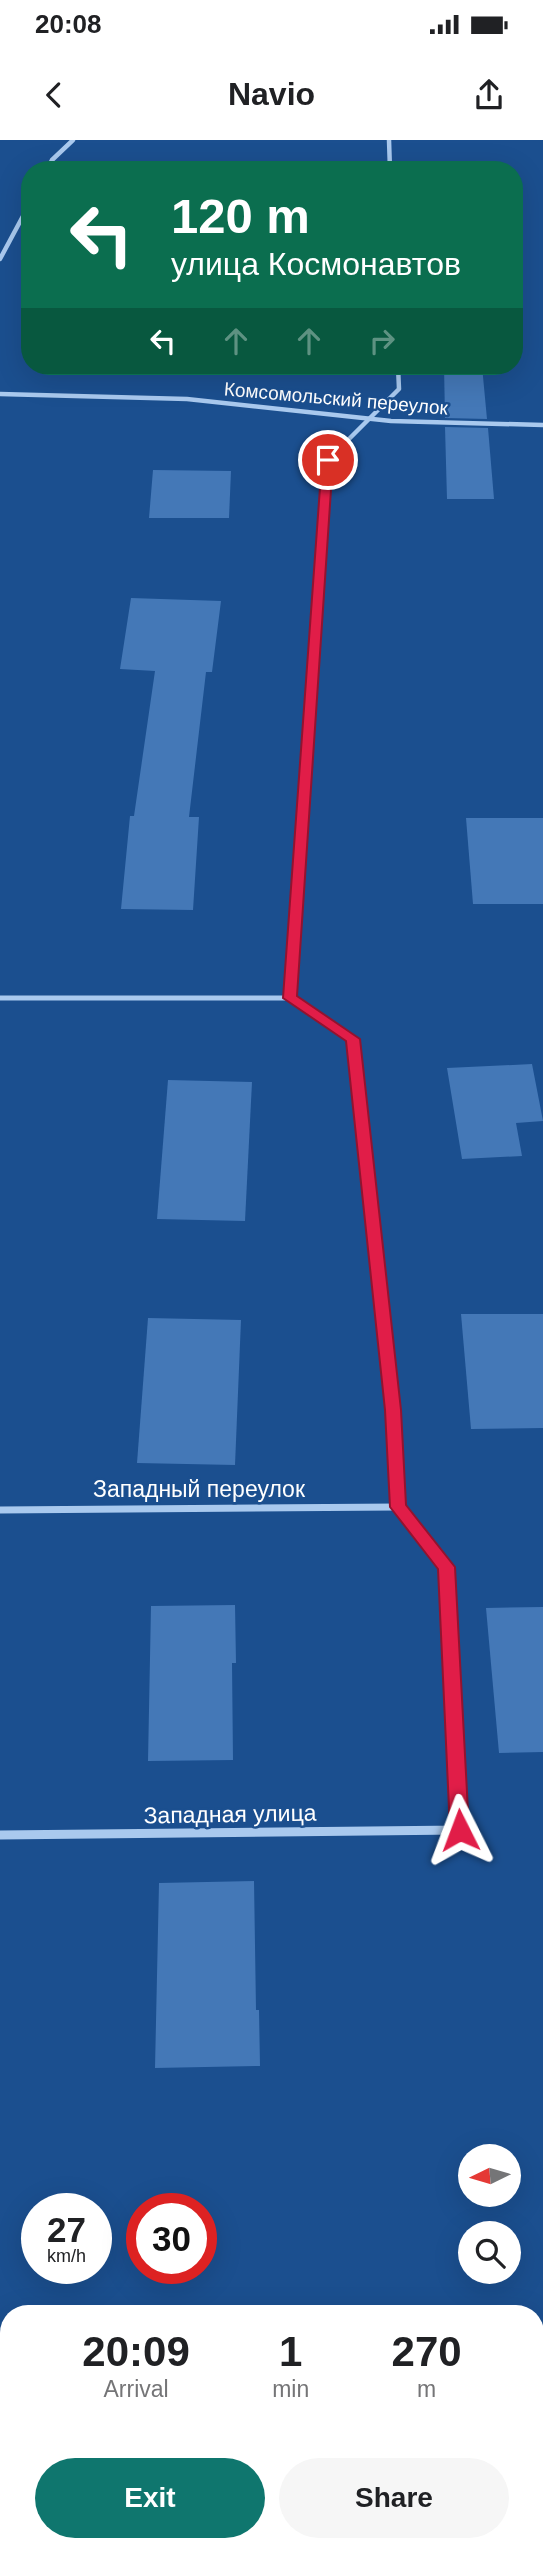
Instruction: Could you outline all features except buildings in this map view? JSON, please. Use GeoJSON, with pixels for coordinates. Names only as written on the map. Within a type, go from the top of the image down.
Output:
{"type":"FeatureCollection","features":[{"type":"Feature","properties":{"kind":"street"},"geometry":{"type":"LineString","coordinates":[[52,161],[73,140]]}},
{"type":"Feature","properties":{"kind":"street"},"geometry":{"type":"LineString","coordinates":[[389,140],[390,161]]}},
{"type":"Feature","properties":{"kind":"street"},"geometry":{"type":"LineString","coordinates":[[0,258],[21,220]]}},
{"type":"Feature","properties":{"kind":"street"},"geometry":{"type":"LineString","coordinates":[[290,998],[328,460],[399,389],[398,375]]}},
{"type":"Feature","properties":{"kind":"street","name":"Комсомольский переулок"},"geometry":{"type":"LineString","coordinates":[[0,394],[187,399],[370,418],[543,425]]}},
{"type":"Feature","properties":{"kind":"street"},"geometry":{"type":"LineString","coordinates":[[0,998],[290,998],[353,1039],[393,1410],[398,1507]]}},
{"type":"Feature","properties":{"kind":"street","name":"Западный переулок"},"geometry":{"type":"LineString","coordinates":[[0,1510],[398,1507]]}},
{"type":"Feature","properties":{"kind":"street","name":"Западная улица"},"geometry":{"type":"LineString","coordinates":[[0,1835],[460,1830],[446,1567],[398,1507]]}},
{"type":"Feature","properties":{"kind":"route"},"geometry":{"type":"LineString","coordinates":[[328,460],[290,998],[353,1039],[393,1410],[398,1507],[446,1567],[460,1830]]}}]}
